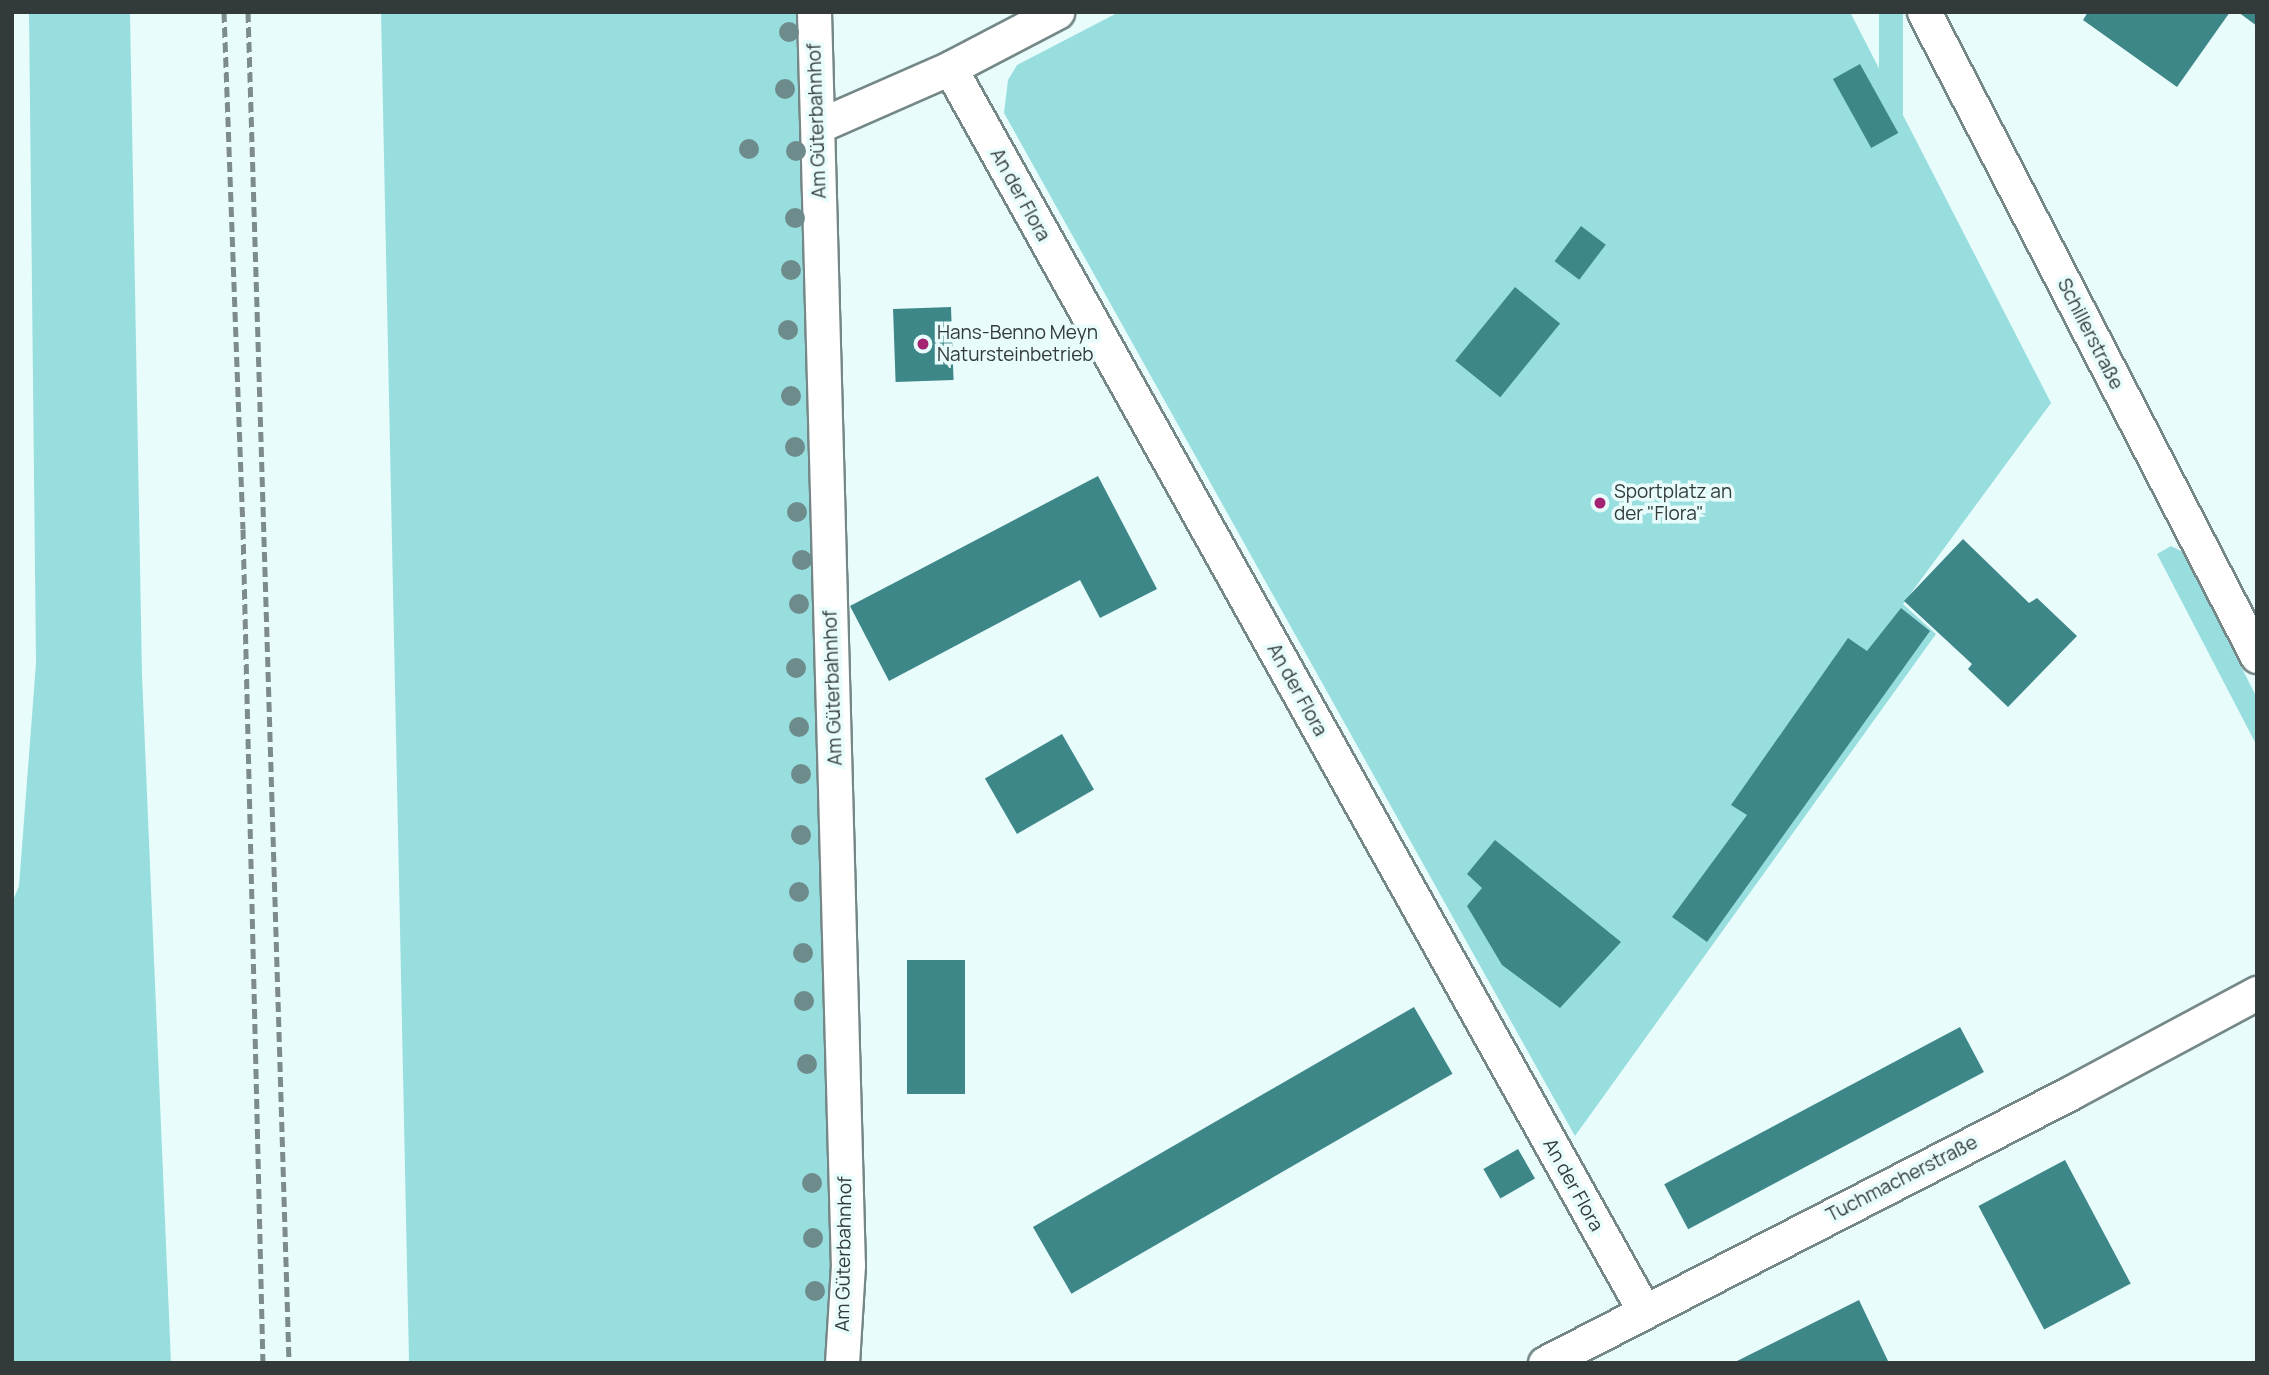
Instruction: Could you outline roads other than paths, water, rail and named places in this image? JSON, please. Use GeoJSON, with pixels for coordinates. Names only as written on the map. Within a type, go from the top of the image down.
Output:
{"type":"FeatureCollection","features":[{"type":"Feature","properties":{"kind":"street","name":"Am Güterbahnhof"},"geometry":{"type":"LineString","coordinates":[[814,12],[848,1265],[842,1363]]}},
{"type":"Feature","properties":{"kind":"street"},"geometry":{"type":"LineString","coordinates":[[818,126],[950,68],[1057,12]]}},
{"type":"Feature","properties":{"kind":"street","name":"Schillerstraße"},"geometry":{"type":"LineString","coordinates":[[1924,12],[2257,656]]}},
{"type":"Feature","properties":{"kind":"street","name":"An der Flora"},"geometry":{"type":"LineString","coordinates":[[950,68],[1644,1311]]}},
{"type":"Feature","properties":{"kind":"street","name":"Tuchmacherstraße"},"geometry":{"type":"LineString","coordinates":[[1545,1363],[2060,1098],[2257,993]]}},
{"type":"Feature","properties":{"kind":"railway"},"geometry":{"type":"LineString","coordinates":[[224,12],[243,529],[263,1363]]}},
{"type":"Feature","properties":{"kind":"railway"},"geometry":{"type":"LineString","coordinates":[[248,12],[289,1363]]}},
{"type":"Feature","properties":{"kind":"place","name":"Hans-Benno Meyn Natursteinbetrieb"},"geometry":{"type":"Point","coordinates":[923,344]}},
{"type":"Feature","properties":{"kind":"place","name":"Sportplatz an der \"Flora\""},"geometry":{"type":"Point","coordinates":[1600,503]}}]}
